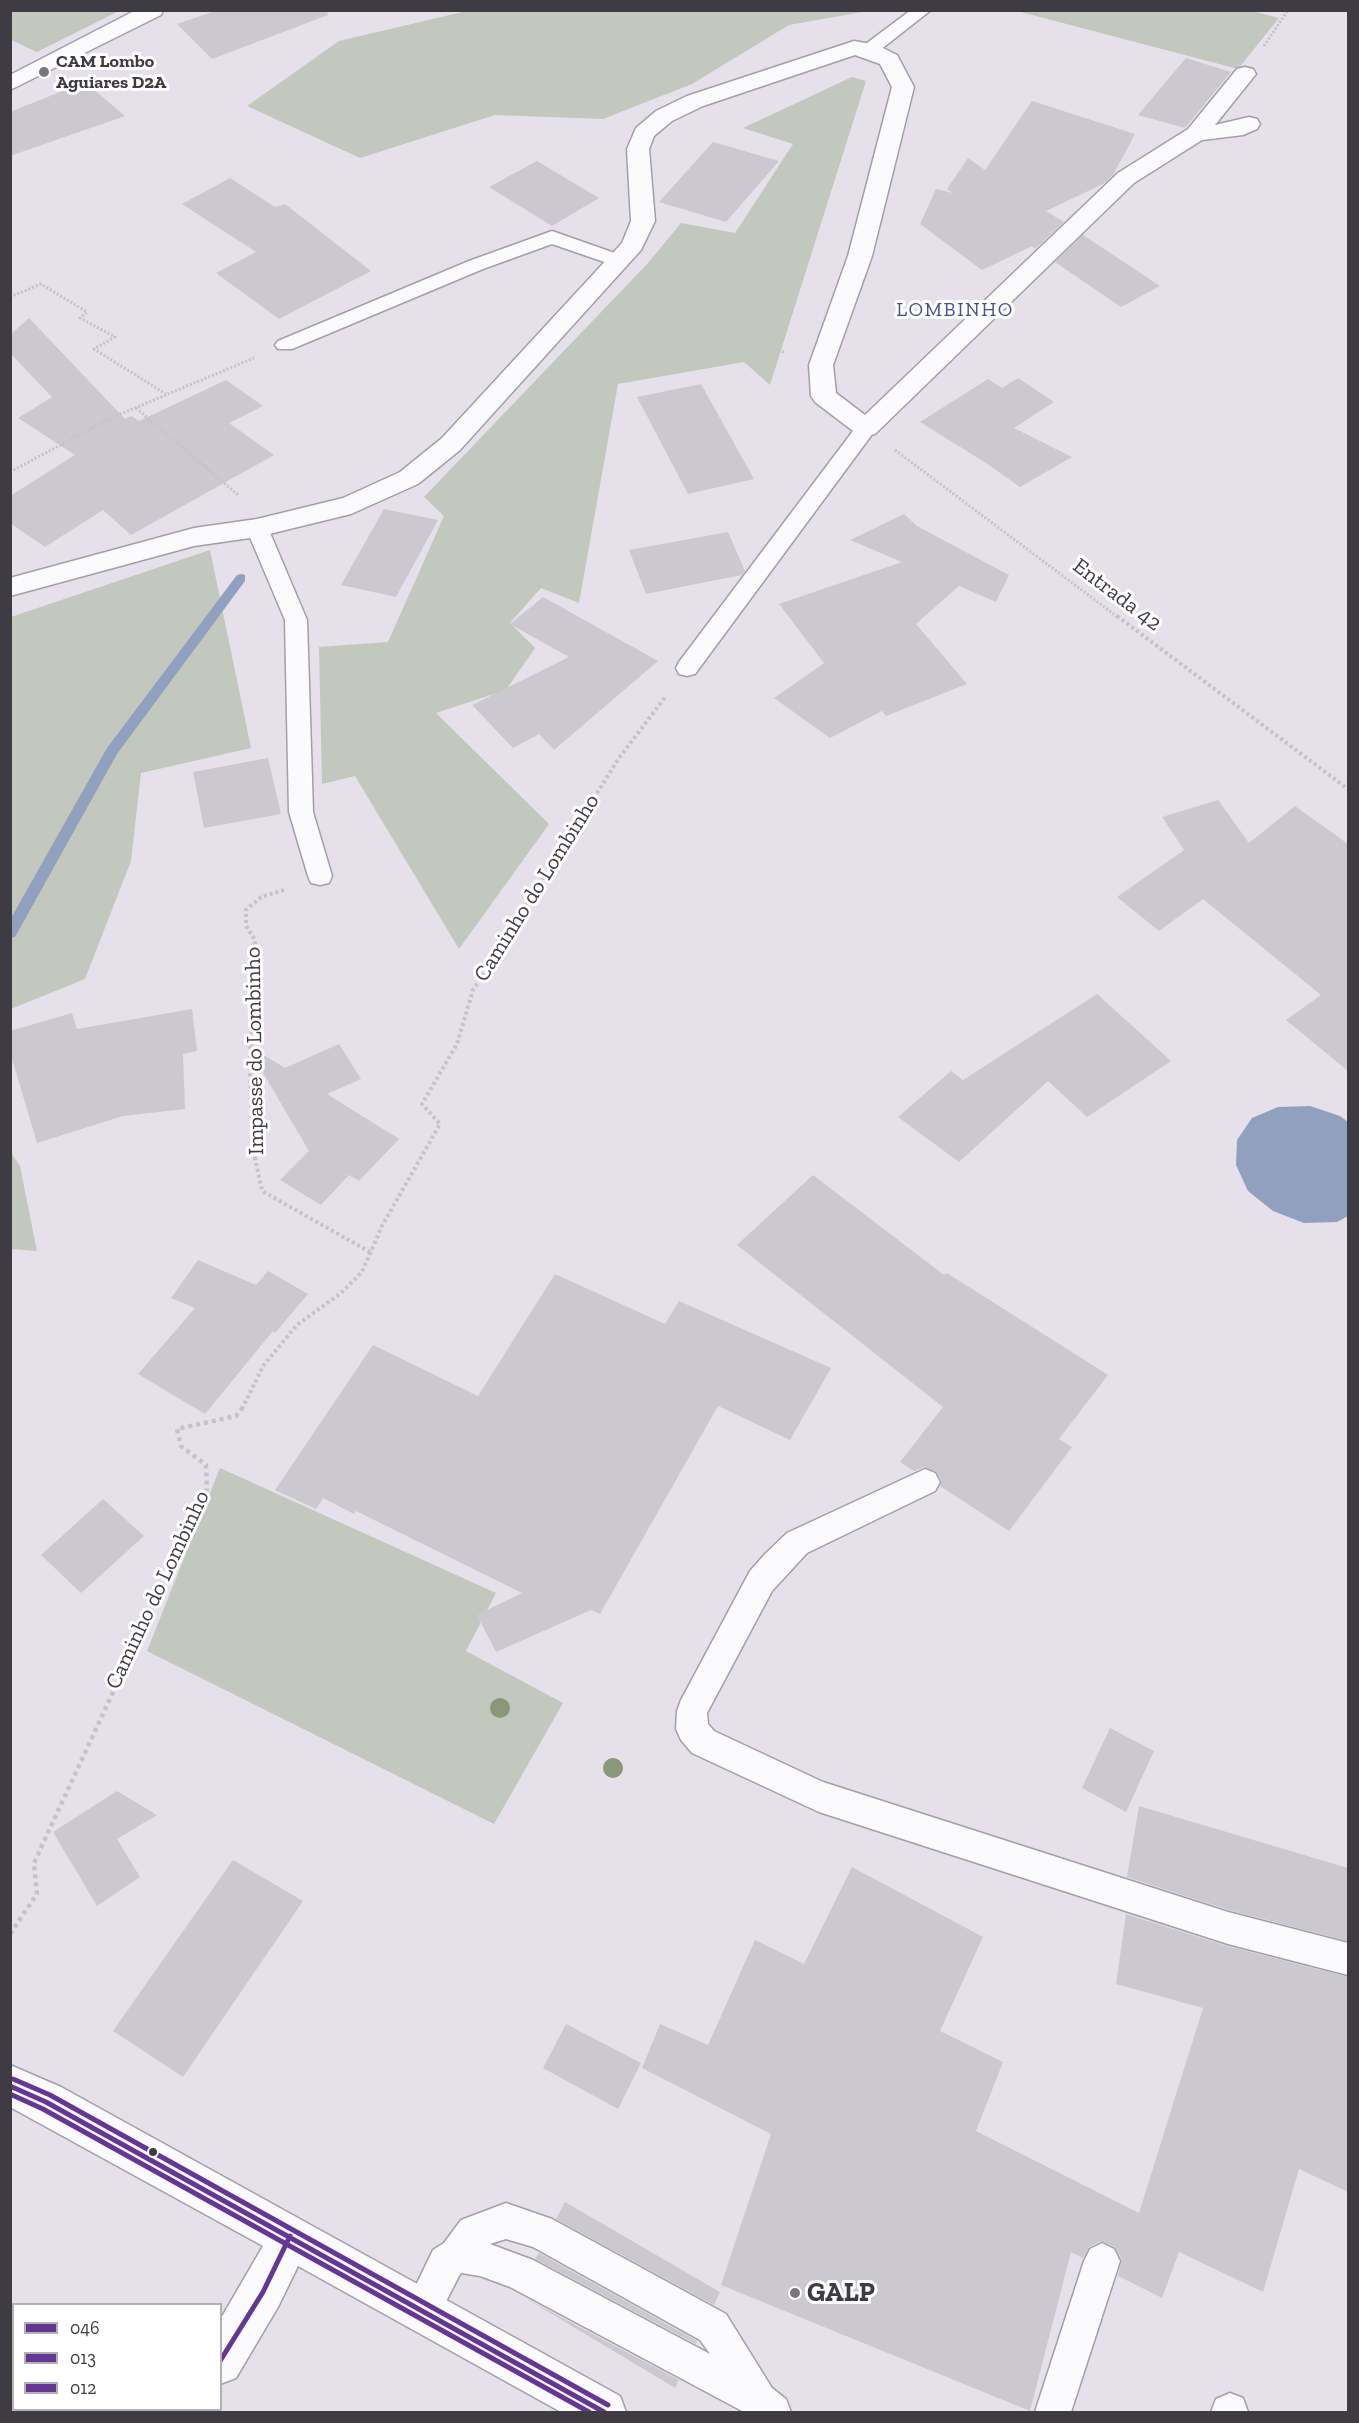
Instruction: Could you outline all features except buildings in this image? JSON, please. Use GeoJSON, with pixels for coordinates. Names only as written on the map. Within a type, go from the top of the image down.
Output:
{"type":"FeatureCollection","features":[{"type":"Feature","properties":{"kind":"street"},"geometry":{"type":"LineString","coordinates":[[10,84],[153,10]]}},
{"type":"Feature","properties":{"kind":"street"},"geometry":{"type":"LineString","coordinates":[[10,587],[194,537],[265,526],[351,505],[409,478],[451,444],[633,245],[643,220],[638,149],[644,133],[664,116],[695,101],[854,48],[869,50],[889,60],[903,87],[860,256],[821,365],[824,396],[866,428],[1126,178],[1196,134],[1245,74]]}},
{"type":"Feature","properties":{"kind":"street"},"geometry":{"type":"LineString","coordinates":[[1196,134],[1226,132],[1249,124]]}},
{"type":"Feature","properties":{"kind":"street"},"geometry":{"type":"LineString","coordinates":[[10,2086],[46,2102],[604,2412]]}},
{"type":"Feature","properties":{"kind":"street"},"geometry":{"type":"LineString","coordinates":[[222,2359],[263,2292],[290,2236]]}},
{"type":"Feature","properties":{"kind":"lane"},"geometry":{"type":"LineString","coordinates":[[869,50],[923,10]]}},
{"type":"Feature","properties":{"kind":"lane"},"geometry":{"type":"LineString","coordinates":[[285,345],[476,265],[552,237],[618,261]]}},
{"type":"Feature","properties":{"kind":"lane"},"geometry":{"type":"LineString","coordinates":[[687,668],[866,428]]}},
{"type":"Feature","properties":{"kind":"lane"},"geometry":{"type":"LineString","coordinates":[[265,526],[296,620],[301,812],[320,876]]}},
{"type":"Feature","properties":{"kind":"lane"},"geometry":{"type":"LineString","coordinates":[[925,1482],[797,1543],[761,1581],[692,1711],[692,1729],[703,1742],[819,1796],[1228,1928],[1348,1959]]}},
{"type":"Feature","properties":{"kind":"lane"},"geometry":{"type":"LineString","coordinates":[[421,2312],[440,2273],[473,2232],[506,2221],[540,2231],[713,2327],[766,2406]]}},
{"type":"Feature","properties":{"kind":"lane"},"geometry":{"type":"LineString","coordinates":[[456,2254],[480,2258],[520,2273],[766,2406]]}},
{"type":"Feature","properties":{"kind":"lane"},"geometry":{"type":"LineString","coordinates":[[1053,2412],[1102,2261]]}},
{"type":"Feature","properties":{"kind":"path"},"geometry":{"type":"LineString","coordinates":[[1245,74],[1288,10]]}},
{"type":"Feature","properties":{"kind":"path"},"geometry":{"type":"LineString","coordinates":[[618,261],[704,292],[742,336],[821,365]]}},
{"type":"Feature","properties":{"kind":"path"},"geometry":{"type":"LineString","coordinates":[[10,297],[41,284],[87,312],[80,318],[115,337],[94,349],[166,395]]}},
{"type":"Feature","properties":{"kind":"path"},"geometry":{"type":"LineString","coordinates":[[10,472],[136,408],[285,345]]}},
{"type":"Feature","properties":{"kind":"path"},"geometry":{"type":"LineString","coordinates":[[136,408],[265,526]]}},
{"type":"Feature","properties":{"kind":"path","name":"Entrada 42"},"geometry":{"type":"LineString","coordinates":[[866,428],[1348,789]]}},
{"type":"Feature","properties":{"kind":"path","name":"Caminho do Lombinho"},"geometry":{"type":"LineString","coordinates":[[10,1934],[37,1894],[34,1863],[207,1489],[206,1465],[181,1446],[177,1428],[236,1416],[246,1403],[263,1366],[297,1325],[341,1293],[362,1272],[370,1252],[440,1124],[422,1104],[457,1044],[473,990],[619,758],[687,668]]}},
{"type":"Feature","properties":{"kind":"path","name":"Impasse do Lombinho"},"geometry":{"type":"LineString","coordinates":[[290,888],[261,897],[246,910],[246,926],[255,940],[250,1072],[253,1149],[262,1191],[370,1252]]}},
{"type":"Feature","properties":{"kind":"shaded area"},"geometry":{"type":"Polygon","coordinates":[[[11,10],[119,11],[37,52],[11,40],[11,10]]]}},
{"type":"Feature","properties":{"kind":"shaded area"},"geometry":{"type":"Polygon","coordinates":[[[471,10],[868,11],[789,25],[692,84],[603,119],[495,115],[360,158],[247,106],[339,41],[471,10]]]}},
{"type":"Feature","properties":{"kind":"shaded area"},"geometry":{"type":"Polygon","coordinates":[[[1248,10],[1279,18],[1238,69],[1017,11],[1248,10]]]}},
{"type":"Feature","properties":{"kind":"shaded area"},"geometry":{"type":"Polygon","coordinates":[[[852,77],[866,81],[770,385],[744,362],[618,384],[579,603],[541,588],[510,623],[535,648],[506,690],[436,713],[549,824],[459,949],[355,776],[322,784],[319,647],[388,642],[444,516],[424,497],[648,263],[681,223],[735,233],[793,144],[743,128],[852,77]]]}},
{"type":"Feature","properties":{"kind":"shaded area"},"geometry":{"type":"Polygon","coordinates":[[[210,550],[251,748],[141,773],[131,861],[85,979],[11,1009],[11,617],[210,550]]]}},
{"type":"Feature","properties":{"kind":"shaded area"},"geometry":{"type":"Polygon","coordinates":[[[10,1151],[20,1166],[37,1251],[11,1249],[10,1151]]]}},
{"type":"Feature","properties":{"kind":"shaded area"},"geometry":{"type":"Polygon","coordinates":[[[220,1468],[496,1593],[466,1651],[563,1703],[494,1824],[147,1651],[220,1468]]]}},
{"type":"Feature","properties":{"kind":"water"},"geometry":{"type":"Polygon","coordinates":[[[1310,1106],[1340,1116],[1348,1122],[1348,1216],[1337,1222],[1304,1223],[1273,1211],[1248,1191],[1236,1165],[1237,1140],[1252,1118],[1278,1107],[1310,1106]]]}},
{"type":"Feature","properties":{"kind":"waterway"},"geometry":{"type":"LineString","coordinates":[[10,933],[112,751],[241,578]]}},
{"type":"Feature","properties":{"kind":"transit line","name":"012"},"geometry":{"type":"LineString","coordinates":[[13,2079],[50,2095],[608,2405]]}},
{"type":"Feature","properties":{"kind":"transit line","name":"046"},"geometry":{"type":"LineString","coordinates":[[10,2086],[46,2102],[604,2412]]}},
{"type":"Feature","properties":{"kind":"transit line","name":"013"},"geometry":{"type":"LineString","coordinates":[[10,2094],[43,2109],[589,2412]]}},
{"type":"Feature","properties":{"kind":"transit line","name":"046"},"geometry":{"type":"LineString","coordinates":[[222,2358],[263,2292],[290,2236]]}},
{"type":"Feature","properties":{"kind":"place","name":"CAM Lombo Aguiares D2A"},"geometry":{"type":"Point","coordinates":[44,72]}},
{"type":"Feature","properties":{"kind":"place","name":"GALP"},"geometry":{"type":"Point","coordinates":[795,2293]}},
{"type":"Feature","properties":{"kind":"district","name":"LOMBINHO"},"geometry":{"type":"Point","coordinates":[955,310]}}]}
